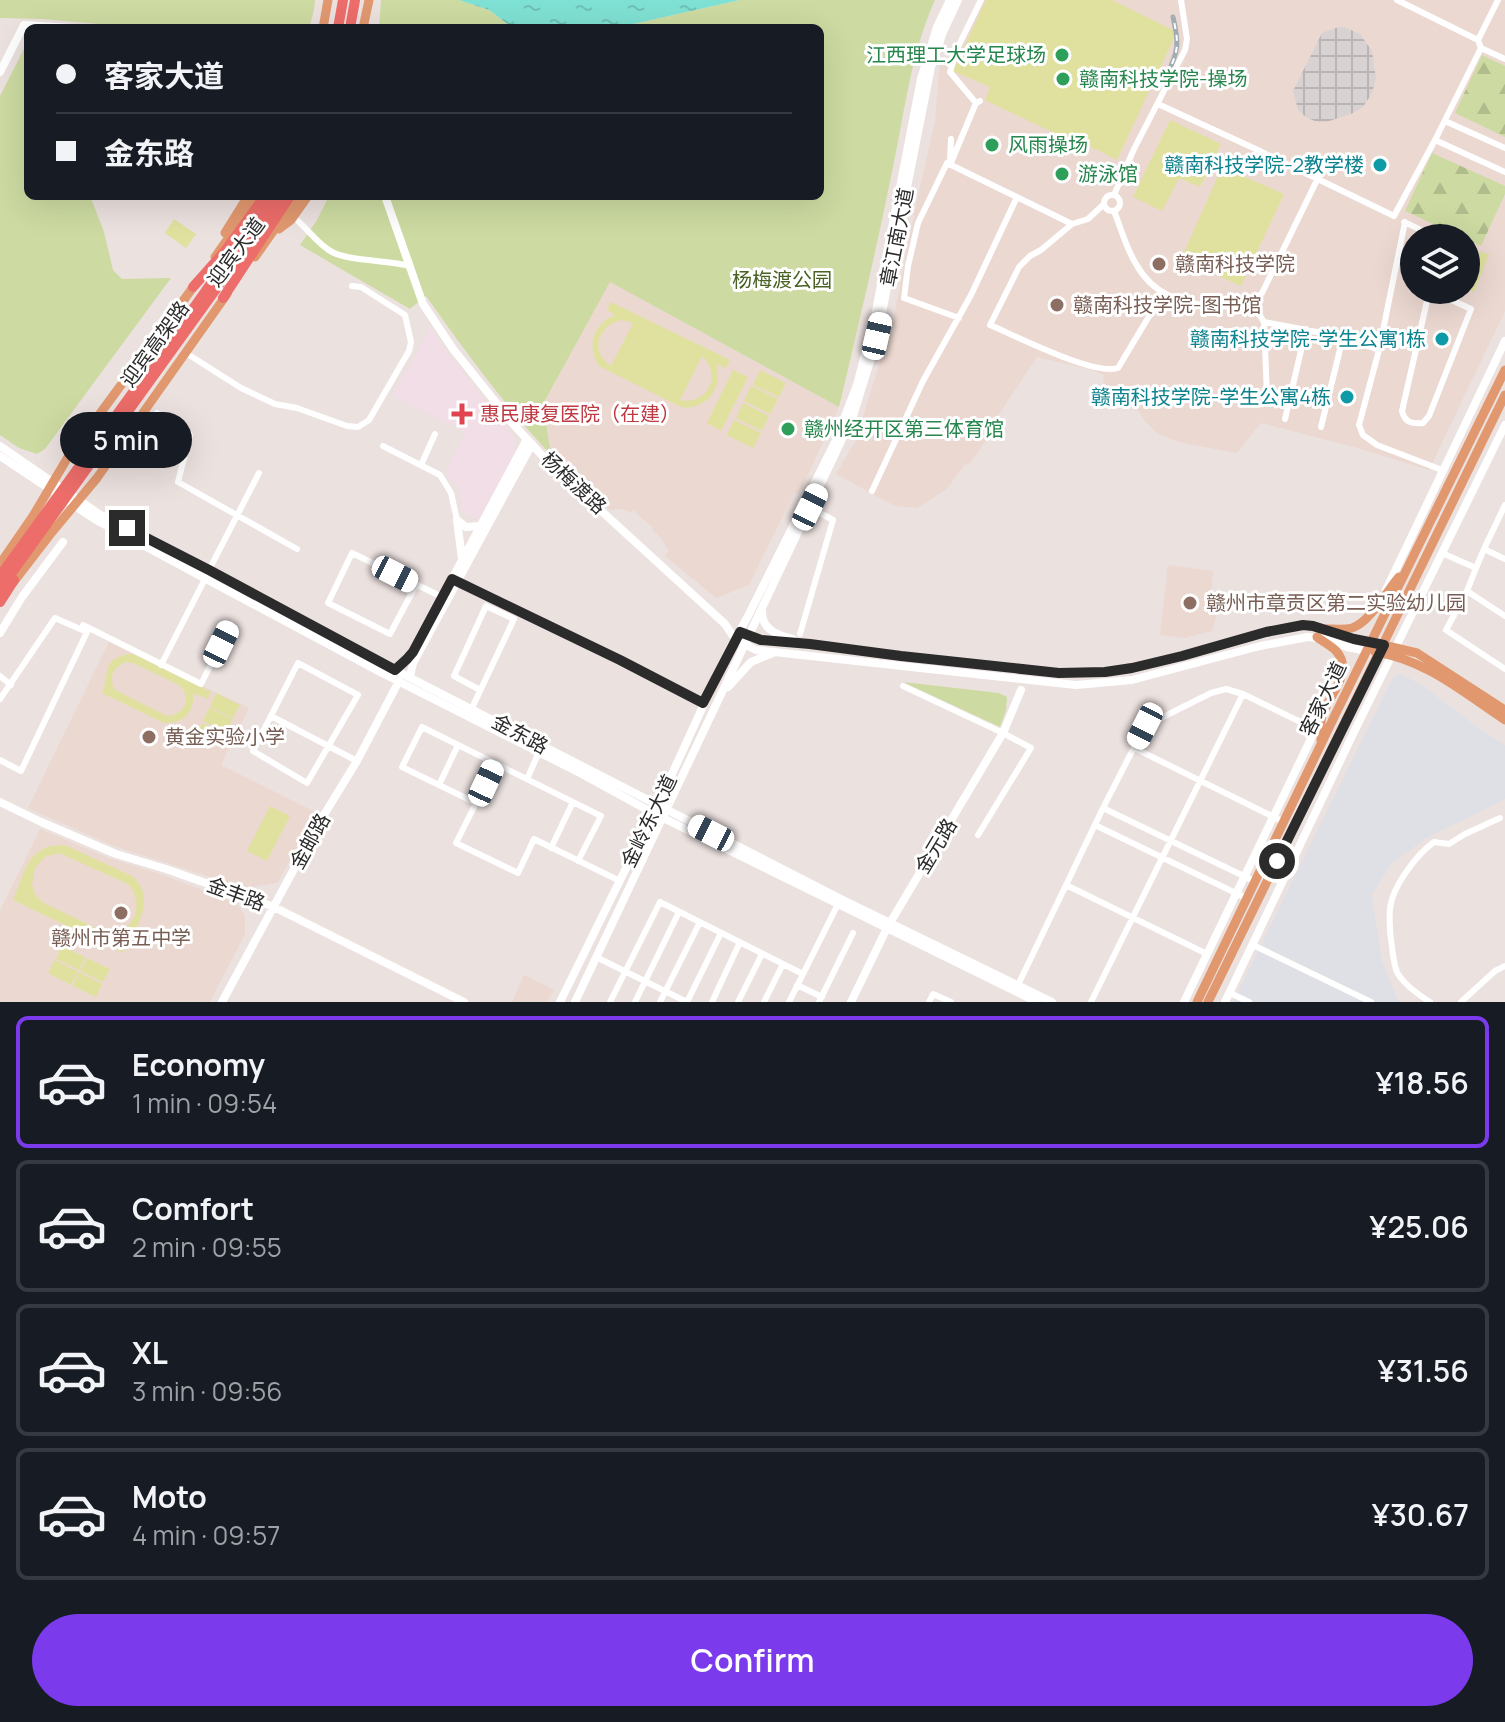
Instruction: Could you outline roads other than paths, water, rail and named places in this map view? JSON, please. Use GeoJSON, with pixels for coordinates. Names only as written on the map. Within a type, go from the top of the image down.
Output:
{"type":"FeatureCollection","features":[{"type":"Feature","properties":{"kind":"highway"},"geometry":{"type":"LineString","coordinates":[[339,24],[343,0]]}},
{"type":"Feature","properties":{"kind":"highway"},"geometry":{"type":"LineString","coordinates":[[351,24],[355,0]]}},
{"type":"Feature","properties":{"kind":"highway"},"geometry":{"type":"LineString","coordinates":[[193,287],[225,251],[262,200]]}},
{"type":"Feature","properties":{"kind":"highway","name":"迎宾高架路"},"geometry":{"type":"LineString","coordinates":[[0,589],[73,501],[252,233],[271,200]]}},
{"type":"Feature","properties":{"kind":"highway","name":"迎宾高架路"},"geometry":{"type":"LineString","coordinates":[[0,576],[252,233],[280,200]]}},
{"type":"Feature","properties":{"kind":"highway"},"geometry":{"type":"LineString","coordinates":[[223,298],[287,200]]}},
{"type":"Feature","properties":{"kind":"highway"},"geometry":{"type":"LineString","coordinates":[[0,600],[73,501]]}},
{"type":"Feature","properties":{"kind":"highway"},"geometry":{"type":"LineString","coordinates":[[0,566],[39,520]]}},
{"type":"Feature","properties":{"kind":"main road"},"geometry":{"type":"LineString","coordinates":[[324,24],[328,0]]}},
{"type":"Feature","properties":{"kind":"main road"},"geometry":{"type":"LineString","coordinates":[[364,24],[369,0]]}},
{"type":"Feature","properties":{"kind":"main road"},"geometry":{"type":"LineString","coordinates":[[193,287],[246,200]]}},
{"type":"Feature","properties":{"kind":"main road","name":"迎宾大道"},"geometry":{"type":"LineString","coordinates":[[0,566],[68,457],[255,200]]}},
{"type":"Feature","properties":{"kind":"main road","name":"迎宾大道"},"geometry":{"type":"LineString","coordinates":[[73,501],[97,478],[295,200]]}},
{"type":"Feature","properties":{"kind":"main road"},"geometry":{"type":"LineString","coordinates":[[273,233],[291,220],[305,200]]}},
{"type":"Feature","properties":{"kind":"main road","name":"客家大道"},"geometry":{"type":"LineString","coordinates":[[1197,1002],[1505,370]]}},
{"type":"Feature","properties":{"kind":"main road","name":"客家大道"},"geometry":{"type":"LineString","coordinates":[[1208,1002],[1505,395]]}},
{"type":"Feature","properties":{"kind":"main road"},"geometry":{"type":"LineString","coordinates":[[1326,629],[1358,625],[1409,565]]}},
{"type":"Feature","properties":{"kind":"main road"},"geometry":{"type":"LineString","coordinates":[[1317,637],[1339,654],[1343,670],[1321,717],[1321,744]]}},
{"type":"Feature","properties":{"kind":"main road"},"geometry":{"type":"LineString","coordinates":[[1369,647],[1417,653],[1505,710]]}},
{"type":"Feature","properties":{"kind":"main road"},"geometry":{"type":"LineString","coordinates":[[1394,651],[1433,671],[1505,720]]}},
{"type":"Feature","properties":{"kind":"street","name":"章江南大道"},"geometry":{"type":"LineString","coordinates":[[932,52],[937,27],[950,0]]}},
{"type":"Feature","properties":{"kind":"street","name":"章江南大道"},"geometry":{"type":"LineString","coordinates":[[741,638],[762,607],[860,387],[921,79],[958,0]]}},
{"type":"Feature","properties":{"kind":"street"},"geometry":{"type":"LineString","coordinates":[[950,165],[978,102],[950,72],[957,49],[981,0]]}},
{"type":"Feature","properties":{"kind":"street"},"geometry":{"type":"LineString","coordinates":[[1114,195],[1185,50],[1187,39],[1181,0]]}},
{"type":"Feature","properties":{"kind":"street"},"geometry":{"type":"LineString","coordinates":[[1397,0],[1505,59]]}},
{"type":"Feature","properties":{"kind":"street"},"geometry":{"type":"LineString","coordinates":[[1394,216],[1445,121],[1498,0]]}},
{"type":"Feature","properties":{"kind":"street"},"geometry":{"type":"LineString","coordinates":[[0,72],[24,25]]}},
{"type":"Feature","properties":{"kind":"street"},"geometry":{"type":"LineString","coordinates":[[1158,104],[1409,224]]}},
{"type":"Feature","properties":{"kind":"street"},"geometry":{"type":"LineString","coordinates":[[1445,121],[1505,148]]}},
{"type":"Feature","properties":{"kind":"street"},"geometry":{"type":"LineString","coordinates":[[950,165],[951,139]]}},
{"type":"Feature","properties":{"kind":"street"},"geometry":{"type":"LineString","coordinates":[[1435,140],[1505,172]]}},
{"type":"Feature","properties":{"kind":"street"},"geometry":{"type":"LineString","coordinates":[[959,318],[904,298],[918,223],[947,163],[1072,224]]}},
{"type":"Feature","properties":{"kind":"street"},"geometry":{"type":"LineString","coordinates":[[1114,211],[1136,264],[1151,285],[1165,295],[1202,305],[1240,306],[1252,303],[1262,293],[1318,178]]}},
{"type":"Feature","properties":{"kind":"street"},"geometry":{"type":"LineString","coordinates":[[1114,211],[1120,204],[1119,198],[1107,196],[1104,204],[1088,219],[1072,224],[1030,256],[1019,267],[990,325],[1062,356],[1110,371],[1118,368],[1165,295]]}},
{"type":"Feature","properties":{"kind":"street"},"geometry":{"type":"LineString","coordinates":[[872,491],[923,381],[959,318],[1017,197]]}},
{"type":"Feature","properties":{"kind":"street","name":"杨梅渡路"},"geometry":{"type":"LineString","coordinates":[[386,200],[423,304],[453,349],[513,424],[550,464],[741,638]]}},
{"type":"Feature","properties":{"kind":"street"},"geometry":{"type":"LineString","coordinates":[[1104,204],[1106,209],[1114,211]]}},
{"type":"Feature","properties":{"kind":"street"},"geometry":{"type":"LineString","coordinates":[[298,221],[336,255],[410,266]]}},
{"type":"Feature","properties":{"kind":"street"},"geometry":{"type":"LineString","coordinates":[[1405,222],[1379,350],[1359,425],[1363,435],[1377,445],[1442,470]]}},
{"type":"Feature","properties":{"kind":"street"},"geometry":{"type":"LineString","coordinates":[[186,353],[241,388],[275,404],[358,427],[369,420],[409,351],[411,342],[405,315],[374,294],[352,286]]}},
{"type":"Feature","properties":{"kind":"street"},"geometry":{"type":"LineString","coordinates":[[1429,290],[1471,309],[1429,416],[1423,423],[1414,424],[1404,418],[1402,411],[1429,290]]}},
{"type":"Feature","properties":{"kind":"street"},"geometry":{"type":"LineString","coordinates":[[1252,303],[1264,322],[1267,395]]}},
{"type":"Feature","properties":{"kind":"street"},"geometry":{"type":"LineString","coordinates":[[1264,322],[1343,337],[1379,350]]}},
{"type":"Feature","properties":{"kind":"street"},"geometry":{"type":"LineString","coordinates":[[1285,419],[1306,329]]}},
{"type":"Feature","properties":{"kind":"street"},"geometry":{"type":"LineString","coordinates":[[1321,427],[1343,337]]}},
{"type":"Feature","properties":{"kind":"street"},"geometry":{"type":"LineString","coordinates":[[1384,594],[1505,341]]}},
{"type":"Feature","properties":{"kind":"street"},"geometry":{"type":"LineString","coordinates":[[157,413],[190,435],[178,482],[297,549]]}},
{"type":"Feature","properties":{"kind":"street"},"geometry":{"type":"LineString","coordinates":[[1225,1002],[1505,425]]}},
{"type":"Feature","properties":{"kind":"street"},"geometry":{"type":"LineString","coordinates":[[421,465],[435,434]]}},
{"type":"Feature","properties":{"kind":"street"},"geometry":{"type":"LineString","coordinates":[[395,670],[413,652],[442,597],[455,580],[462,559],[480,526],[530,442]]}},
{"type":"Feature","properties":{"kind":"street"},"geometry":{"type":"LineString","coordinates":[[410,677],[413,663],[455,580],[530,442]]}},
{"type":"Feature","properties":{"kind":"street","name":"金东路"},"geometry":{"type":"LineString","coordinates":[[0,446],[96,520],[472,708],[638,801]]}},
{"type":"Feature","properties":{"kind":"street"},"geometry":{"type":"LineString","coordinates":[[383,446],[440,475],[451,493],[462,559]]}},
{"type":"Feature","properties":{"kind":"street","name":"金东路"},"geometry":{"type":"LineString","coordinates":[[0,456],[24,467]]}},
{"type":"Feature","properties":{"kind":"street"},"geometry":{"type":"LineString","coordinates":[[161,665],[259,473]]}},
{"type":"Feature","properties":{"kind":"street"},"geometry":{"type":"LineString","coordinates":[[1505,505],[1446,630],[1505,669]]}},
{"type":"Feature","properties":{"kind":"street","name":"章江南大道"},"geometry":{"type":"LineString","coordinates":[[741,638],[807,506]]}},
{"type":"Feature","properties":{"kind":"street"},"geometry":{"type":"LineString","coordinates":[[800,634],[833,520],[807,506]]}},
{"type":"Feature","properties":{"kind":"street"},"geometry":{"type":"LineString","coordinates":[[457,520],[466,527],[480,526]]}},
{"type":"Feature","properties":{"kind":"street"},"geometry":{"type":"LineString","coordinates":[[0,633],[22,597],[63,542]]}},
{"type":"Feature","properties":{"kind":"street"},"geometry":{"type":"LineString","coordinates":[[1484,549],[1505,559]]}},
{"type":"Feature","properties":{"kind":"street"},"geometry":{"type":"LineString","coordinates":[[416,585],[390,634],[328,603],[352,553],[442,597]]}},
{"type":"Feature","properties":{"kind":"street"},"geometry":{"type":"LineString","coordinates":[[1442,553],[1476,568]]}},
{"type":"Feature","properties":{"kind":"street","name":"金东路"},"geometry":{"type":"LineString","coordinates":[[208,574],[399,681],[1037,1002]]}},
{"type":"Feature","properties":{"kind":"street"},"geometry":{"type":"LineString","coordinates":[[455,580],[703,703]]}},
{"type":"Feature","properties":{"kind":"street"},"geometry":{"type":"LineString","coordinates":[[1467,591],[1505,616]]}},
{"type":"Feature","properties":{"kind":"street"},"geometry":{"type":"LineString","coordinates":[[472,708],[514,619],[486,606],[454,676],[480,690]]}},
{"type":"Feature","properties":{"kind":"street"},"geometry":{"type":"LineString","coordinates":[[762,607],[761,617],[769,629],[778,635],[810,644]]}},
{"type":"Feature","properties":{"kind":"street"},"geometry":{"type":"LineString","coordinates":[[0,699],[55,618],[87,632],[21,771],[0,760]]}},
{"type":"Feature","properties":{"kind":"street"},"geometry":{"type":"LineString","coordinates":[[83,625],[201,684],[231,624]]}},
{"type":"Feature","properties":{"kind":"street"},"geometry":{"type":"LineString","coordinates":[[741,638],[1059,673],[1132,668],[1303,625],[1326,629],[1369,647]]}},
{"type":"Feature","properties":{"kind":"street"},"geometry":{"type":"LineString","coordinates":[[741,638],[756,650],[1076,685],[1132,680],[1302,637],[1369,647]]}},
{"type":"Feature","properties":{"kind":"street","name":"金岭东大道"},"geometry":{"type":"LineString","coordinates":[[575,1002],[720,697],[741,638]]}},
{"type":"Feature","properties":{"kind":"street","name":"金岭东大道"},"geometry":{"type":"LineString","coordinates":[[560,1002],[667,785],[703,703],[741,638]]}},
{"type":"Feature","properties":{"kind":"street"},"geometry":{"type":"LineString","coordinates":[[720,697],[744,667],[774,652]]}},
{"type":"Feature","properties":{"kind":"street"},"geometry":{"type":"LineString","coordinates":[[298,663],[358,695],[329,746],[307,783],[253,751],[298,663]]}},
{"type":"Feature","properties":{"kind":"street"},"geometry":{"type":"LineString","coordinates":[[0,676],[11,685]]}},
{"type":"Feature","properties":{"kind":"street","name":"金邮路"},"geometry":{"type":"LineString","coordinates":[[222,1002],[399,681]]}},
{"type":"Feature","properties":{"kind":"street"},"geometry":{"type":"LineString","coordinates":[[903,686],[1031,748],[978,835]]}},
{"type":"Feature","properties":{"kind":"street"},"geometry":{"type":"LineString","coordinates":[[1018,985],[1145,726],[1211,693],[1226,689],[1243,694],[1315,729]]}},
{"type":"Feature","properties":{"kind":"street","name":"金元路"},"geometry":{"type":"LineString","coordinates":[[851,1002],[889,926],[1003,733],[1021,690]]}},
{"type":"Feature","properties":{"kind":"street"},"geometry":{"type":"LineString","coordinates":[[1091,1002],[1243,694]]}},
{"type":"Feature","properties":{"kind":"street"},"geometry":{"type":"LineString","coordinates":[[271,716],[357,761]]}},
{"type":"Feature","properties":{"kind":"street"},"geometry":{"type":"LineString","coordinates":[[1184,1002],[1321,717]]}},
{"type":"Feature","properties":{"kind":"street"},"geometry":{"type":"LineString","coordinates":[[476,803],[402,767],[422,727],[601,816],[578,861]]}},
{"type":"Feature","properties":{"kind":"street"},"geometry":{"type":"LineString","coordinates":[[439,785],[458,745]]}},
{"type":"Feature","properties":{"kind":"street"},"geometry":{"type":"LineString","coordinates":[[1134,748],[1284,822]]}},
{"type":"Feature","properties":{"kind":"street"},"geometry":{"type":"LineString","coordinates":[[527,779],[539,752]]}},
{"type":"Feature","properties":{"kind":"street"},"geometry":{"type":"LineString","coordinates":[[495,763],[456,843],[518,873],[534,839],[620,881]]}},
{"type":"Feature","properties":{"kind":"street"},"geometry":{"type":"LineString","coordinates":[[646,828],[638,801],[657,795],[667,785]]}},
{"type":"Feature","properties":{"kind":"street"},"geometry":{"type":"LineString","coordinates":[[655,835],[683,823],[675,793]]}},
{"type":"Feature","properties":{"kind":"street","name":"金丰路"},"geometry":{"type":"LineString","coordinates":[[0,802],[116,854],[274,907],[464,1002]]}},
{"type":"Feature","properties":{"kind":"street"},"geometry":{"type":"LineString","coordinates":[[551,848],[573,802]]}},
{"type":"Feature","properties":{"kind":"street"},"geometry":{"type":"LineString","coordinates":[[1103,808],[1256,882]]}},
{"type":"Feature","properties":{"kind":"street"},"geometry":{"type":"LineString","coordinates":[[1430,1002],[1397,972],[1390,935],[1392,899],[1405,875],[1427,847],[1434,842],[1449,844],[1500,818]]}},
{"type":"Feature","properties":{"kind":"street","name":"金东路"},"geometry":{"type":"LineString","coordinates":[[683,823],[838,904],[1052,1002]]}},
{"type":"Feature","properties":{"kind":"street"},"geometry":{"type":"LineString","coordinates":[[1095,825],[1248,899]]}},
{"type":"Feature","properties":{"kind":"street"},"geometry":{"type":"LineString","coordinates":[[1066,885],[1207,954]]}},
{"type":"Feature","properties":{"kind":"street"},"geometry":{"type":"LineString","coordinates":[[610,1002],[660,902],[803,974]]}},
{"type":"Feature","properties":{"kind":"street"},"geometry":{"type":"LineString","coordinates":[[789,1002],[838,904]]}},
{"type":"Feature","properties":{"kind":"street"},"geometry":{"type":"LineString","coordinates":[[635,1002],[679,912]]}},
{"type":"Feature","properties":{"kind":"street"},"geometry":{"type":"LineString","coordinates":[[660,1002],[700,922]]}},
{"type":"Feature","properties":{"kind":"street"},"geometry":{"type":"LineString","coordinates":[[596,957],[687,1002],[721,933]]}},
{"type":"Feature","properties":{"kind":"street"},"geometry":{"type":"LineString","coordinates":[[797,985],[820,1000],[853,933]]}},
{"type":"Feature","properties":{"kind":"street"},"geometry":{"type":"LineString","coordinates":[[712,1002],[740,942]]}},
{"type":"Feature","properties":{"kind":"street"},"geometry":{"type":"LineString","coordinates":[[1253,945],[1371,1002]]}},
{"type":"Feature","properties":{"kind":"street"},"geometry":{"type":"LineString","coordinates":[[738,1002],[762,954]]}},
{"type":"Feature","properties":{"kind":"street"},"geometry":{"type":"LineString","coordinates":[[764,1002],[783,964]]}},
{"type":"Feature","properties":{"kind":"street"},"geometry":{"type":"LineString","coordinates":[[1461,1002],[1495,971],[1505,966]]}},
{"type":"Feature","properties":{"kind":"street"},"geometry":{"type":"LineString","coordinates":[[1230,993],[1249,1002]]}},
{"type":"Feature","properties":{"kind":"street"},"geometry":{"type":"LineString","coordinates":[[929,1002],[933,994],[951,1002]]}},
{"type":"Feature","properties":{"kind":"water"},"geometry":{"type":"Polygon","coordinates":[[[459,0],[740,0],[633,24],[508,24],[489,10],[459,0]]]}},
{"type":"Feature","properties":{"kind":"railway"},"geometry":{"type":"LineString","coordinates":[[1167,75],[1177,46],[1173,17]]}},
{"type":"Feature","properties":{"kind":"place","name":"江西理工大学足球场"},"geometry":{"type":"Point","coordinates":[1062,55]}},
{"type":"Feature","properties":{"kind":"place","name":"赣南科技学院-操场"},"geometry":{"type":"Point","coordinates":[1063,79]}},
{"type":"Feature","properties":{"kind":"place","name":"风雨操场"},"geometry":{"type":"Point","coordinates":[992,145]}},
{"type":"Feature","properties":{"kind":"place","name":"赣南科技学院-2教学楼"},"geometry":{"type":"Point","coordinates":[1380,165]}},
{"type":"Feature","properties":{"kind":"place","name":"游泳馆"},"geometry":{"type":"Point","coordinates":[1062,174]}},
{"type":"Feature","properties":{"kind":"place","name":"赣南科技学院"},"geometry":{"type":"Point","coordinates":[1159,264]}},
{"type":"Feature","properties":{"kind":"place","name":"赣南科技学院-图书馆"},"geometry":{"type":"Point","coordinates":[1057,305]}},
{"type":"Feature","properties":{"kind":"place","name":"赣南科技学院-学生公寓1栋"},"geometry":{"type":"Point","coordinates":[1442,339]}},
{"type":"Feature","properties":{"kind":"place","name":"赣南科技学院-学生公寓4栋"},"geometry":{"type":"Point","coordinates":[1347,397]}},
{"type":"Feature","properties":{"kind":"place","name":"惠民康复医院（在建）"},"geometry":{"type":"Point","coordinates":[462,414]}},
{"type":"Feature","properties":{"kind":"place","name":"赣州经开区第三体育馆"},"geometry":{"type":"Point","coordinates":[788,429]}},
{"type":"Feature","properties":{"kind":"place","name":"赣州市章贡区第二实验幼儿园"},"geometry":{"type":"Point","coordinates":[1190,603]}},
{"type":"Feature","properties":{"kind":"place","name":"黄金实验小学"},"geometry":{"type":"Point","coordinates":[149,737]}},
{"type":"Feature","properties":{"kind":"place","name":"赣州市第五中学"},"geometry":{"type":"Point","coordinates":[121,913]}},
{"type":"Feature","properties":{"kind":"park label","name":"杨梅渡公园"},"geometry":{"type":"Point","coordinates":[782,280]}}]}
